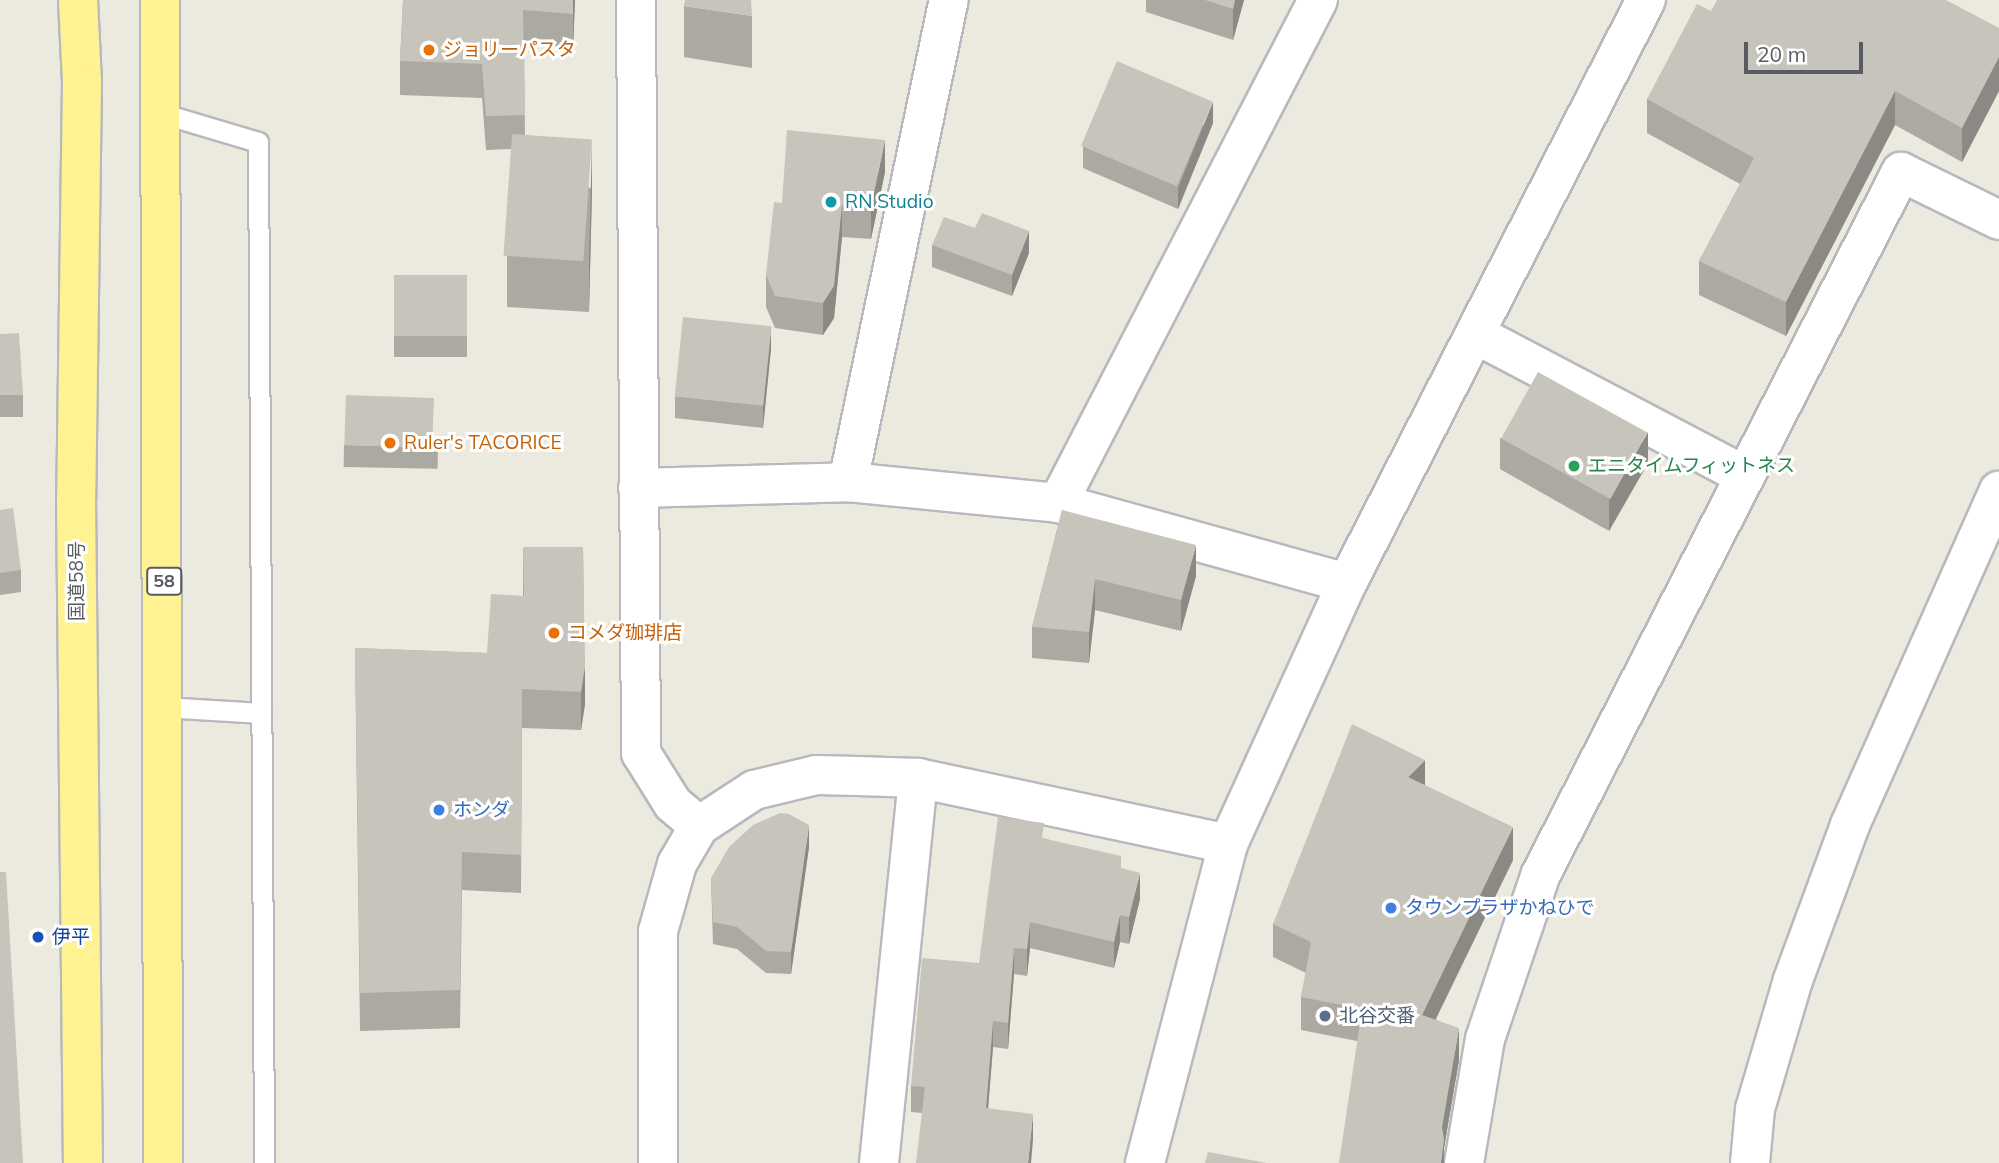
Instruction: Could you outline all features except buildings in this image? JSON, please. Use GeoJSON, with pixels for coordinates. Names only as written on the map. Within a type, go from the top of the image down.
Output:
{"type":"FeatureCollection","features":[{"type":"Feature","properties":{"kind":"highway","name":"国道58号"},"geometry":{"type":"LineString","coordinates":[[78,0],[82,83],[76,499],[83,1163]]}},
{"type":"Feature","properties":{"kind":"highway","name":"58"},"geometry":{"type":"LineString","coordinates":[[160,0],[164,708],[163,1163]]}},
{"type":"Feature","properties":{"kind":"street"},"geometry":{"type":"LineString","coordinates":[[636,0],[641,752],[673,804],[699,826]]}},
{"type":"Feature","properties":{"kind":"street"},"geometry":{"type":"LineString","coordinates":[[848,482],[949,0]]}},
{"type":"Feature","properties":{"kind":"street"},"geometry":{"type":"LineString","coordinates":[[1058,503],[1318,0]]}},
{"type":"Feature","properties":{"kind":"street"},"geometry":{"type":"LineString","coordinates":[[1145,1163],[1228,844],[1347,583],[1646,0]]}},
{"type":"Feature","properties":{"kind":"street"},"geometry":{"type":"LineString","coordinates":[[1464,1163],[1485,1039],[1541,874],[1901,172],[1999,220]]}},
{"type":"Feature","properties":{"kind":"street"},"geometry":{"type":"LineString","coordinates":[[1475,334],[1745,476]]}},
{"type":"Feature","properties":{"kind":"street"},"geometry":{"type":"LineString","coordinates":[[638,488],[848,482],[1058,503],[1347,583]]}},
{"type":"Feature","properties":{"kind":"street"},"geometry":{"type":"LineString","coordinates":[[1750,1163],[1755,1110],[1789,993],[1850,825],[1999,491]]}},
{"type":"Feature","properties":{"kind":"street"},"geometry":{"type":"LineString","coordinates":[[658,1163],[658,931],[677,864],[699,826],[754,790],[816,775],[918,778],[1228,844]]}},
{"type":"Feature","properties":{"kind":"street"},"geometry":{"type":"LineString","coordinates":[[878,1163],[918,778]]}},
{"type":"Feature","properties":{"kind":"lane"},"geometry":{"type":"LineString","coordinates":[[162,113],[258,142],[264,1163]]}},
{"type":"Feature","properties":{"kind":"lane"},"geometry":{"type":"LineString","coordinates":[[164,708],[261,713]]}},
{"type":"Feature","properties":{"kind":"place","name":"ジョリーパスタ"},"geometry":{"type":"Point","coordinates":[429,50]}},
{"type":"Feature","properties":{"kind":"place","name":"RN Studio"},"geometry":{"type":"Point","coordinates":[831,202]}},
{"type":"Feature","properties":{"kind":"place","name":"Ruler's TACORICE"},"geometry":{"type":"Point","coordinates":[390,443]}},
{"type":"Feature","properties":{"kind":"place","name":"エニタイムフィットネス"},"geometry":{"type":"Point","coordinates":[1574,466]}},
{"type":"Feature","properties":{"kind":"place","name":"コメダ珈琲店"},"geometry":{"type":"Point","coordinates":[554,633]}},
{"type":"Feature","properties":{"kind":"place","name":"ホンダ"},"geometry":{"type":"Point","coordinates":[439,810]}},
{"type":"Feature","properties":{"kind":"place","name":"タウンプラザかねひで"},"geometry":{"type":"Point","coordinates":[1391,908]}},
{"type":"Feature","properties":{"kind":"place","name":"伊平"},"geometry":{"type":"Point","coordinates":[38,937]}},
{"type":"Feature","properties":{"kind":"place","name":"北谷交番"},"geometry":{"type":"Point","coordinates":[1325,1016]}}]}
